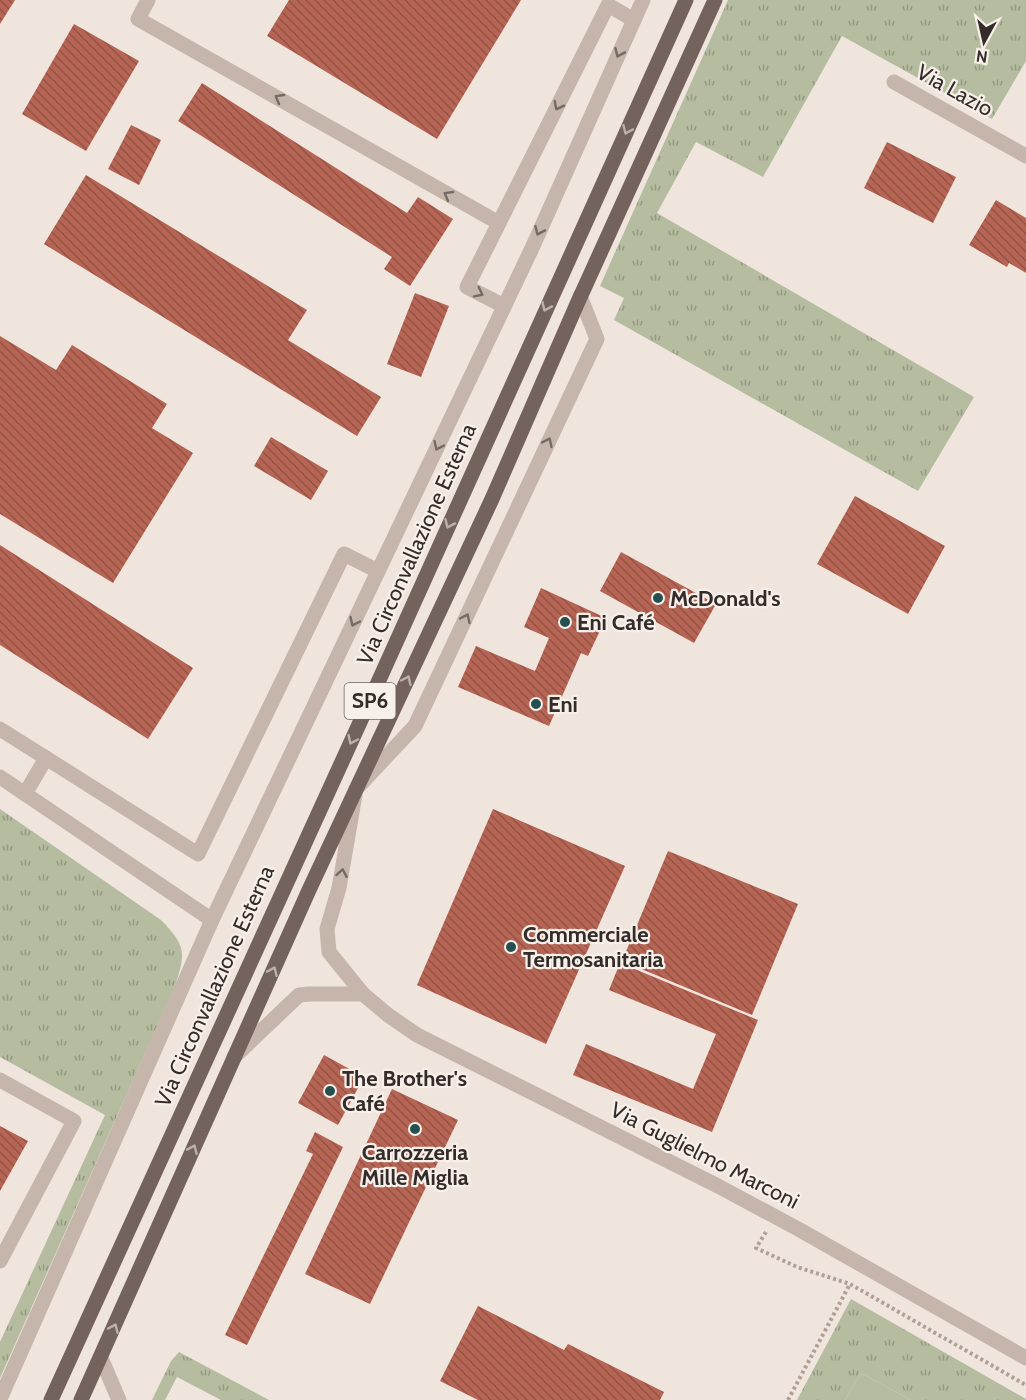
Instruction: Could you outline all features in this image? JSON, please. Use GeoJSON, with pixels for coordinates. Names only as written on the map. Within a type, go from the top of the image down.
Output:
{"type":"FeatureCollection","features":[{"type":"Feature","properties":{"kind":"main road","name":"Via Circonvallazione Esterna"},"geometry":{"type":"LineString","coordinates":[[51,1400],[686,0]]}},
{"type":"Feature","properties":{"kind":"main road","name":"SP6"},"geometry":{"type":"LineString","coordinates":[[81,1400],[309,890],[492,499],[580,296],[715,0]]}},
{"type":"Feature","properties":{"kind":"street"},"geometry":{"type":"LineString","coordinates":[[148,0],[138,19],[499,223]]}},
{"type":"Feature","properties":{"kind":"street","name":"Via Circonvallazione Esterna"},"geometry":{"type":"LineString","coordinates":[[0,1399],[212,920],[533,246],[643,0]]}},
{"type":"Feature","properties":{"kind":"street"},"geometry":{"type":"LineString","coordinates":[[504,306],[467,287],[608,5],[634,20]]}},
{"type":"Feature","properties":{"kind":"street","name":"Via Lazio"},"geometry":{"type":"LineString","coordinates":[[894,82],[1026,156]]}},
{"type":"Feature","properties":{"kind":"street"},"geometry":{"type":"LineString","coordinates":[[356,789],[415,726],[597,339],[580,296]]}},
{"type":"Feature","properties":{"kind":"street"},"geometry":{"type":"LineString","coordinates":[[0,729],[198,854],[344,554],[378,571]]}},
{"type":"Feature","properties":{"kind":"street"},"geometry":{"type":"LineString","coordinates":[[25,794],[46,758]]}},
{"type":"Feature","properties":{"kind":"street"},"geometry":{"type":"LineString","coordinates":[[0,777],[212,920]]}},
{"type":"Feature","properties":{"kind":"street","name":"Via Guglielmo Marconi"},"geometry":{"type":"LineString","coordinates":[[356,789],[339,888],[327,929],[328,951],[363,994],[417,1035],[728,1191],[1026,1358]]}},
{"type":"Feature","properties":{"kind":"street"},"geometry":{"type":"LineString","coordinates":[[234,1057],[299,995],[363,994]]}},
{"type":"Feature","properties":{"kind":"street"},"geometry":{"type":"LineString","coordinates":[[0,1080],[74,1121],[0,1262]]}},
{"type":"Feature","properties":{"kind":"street"},"geometry":{"type":"LineString","coordinates":[[101,1358],[119,1400]]}},
{"type":"Feature","properties":{"kind":"path"},"geometry":{"type":"LineString","coordinates":[[766,1232],[756,1248],[797,1267],[849,1284],[1026,1385]]}},
{"type":"Feature","properties":{"kind":"path"},"geometry":{"type":"LineString","coordinates":[[788,1400],[849,1284]]}},
{"type":"Feature","properties":{"kind":"green space"},"geometry":{"type":"Polygon","coordinates":[[[728,0],[1026,0],[1026,61],[992,119],[842,36],[763,177],[696,142],[657,213],[974,397],[918,491],[614,320],[624,298],[600,286],[728,0]]]}},
{"type":"Feature","properties":{"kind":"green space"},"geometry":{"type":"Polygon","coordinates":[[[0,809],[161,920],[179,943],[182,957],[175,986],[0,1378],[0,1342],[105,1115],[0,1057],[0,809]]]}},
{"type":"Feature","properties":{"kind":"green space"},"geometry":{"type":"Polygon","coordinates":[[[851,1299],[1026,1400],[911,1400],[861,1373],[845,1400],[797,1400],[851,1299]]]}},
{"type":"Feature","properties":{"kind":"green space"},"geometry":{"type":"Polygon","coordinates":[[[179,1352],[269,1400],[221,1400],[177,1377],[165,1400],[152,1400],[171,1361],[179,1352]]]}},
{"type":"Feature","properties":{"kind":"green space"},"geometry":{"type":"Polygon","coordinates":[[[861,1373],[911,1400],[845,1400],[861,1373]]]}},
{"type":"Feature","properties":{"kind":"building"},"geometry":{"type":"Polygon","coordinates":[[[0,0],[15,0],[0,24],[0,0]]]}},
{"type":"Feature","properties":{"kind":"building"},"geometry":{"type":"Polygon","coordinates":[[[289,0],[521,0],[437,139],[267,36],[289,0]]]}},
{"type":"Feature","properties":{"kind":"building"},"geometry":{"type":"Polygon","coordinates":[[[74,24],[139,61],[86,151],[22,114],[74,24]]]}},
{"type":"Feature","properties":{"kind":"building"},"geometry":{"type":"Polygon","coordinates":[[[202,83],[407,213],[418,197],[453,219],[410,286],[384,269],[392,257],[178,121],[202,83]]]}},
{"type":"Feature","properties":{"kind":"building"},"geometry":{"type":"Polygon","coordinates":[[[131,125],[161,140],[139,185],[108,169],[131,125]]]}},
{"type":"Feature","properties":{"kind":"building"},"geometry":{"type":"Polygon","coordinates":[[[887,142],[956,177],[933,223],[864,188],[887,142]]]}},
{"type":"Feature","properties":{"kind":"building"},"geometry":{"type":"Polygon","coordinates":[[[86,175],[307,310],[288,340],[381,397],[357,436],[44,244],[86,175]]]}},
{"type":"Feature","properties":{"kind":"building"},"geometry":{"type":"Polygon","coordinates":[[[996,200],[1026,218],[1026,273],[1009,263],[1007,267],[969,245],[996,200]]]}},
{"type":"Feature","properties":{"kind":"building"},"geometry":{"type":"Polygon","coordinates":[[[415,293],[449,306],[421,377],[387,364],[415,293]]]}},
{"type":"Feature","properties":{"kind":"building"},"geometry":{"type":"Polygon","coordinates":[[[0,336],[56,370],[72,345],[167,404],[152,428],[193,453],[113,583],[0,514],[0,336]]]}},
{"type":"Feature","properties":{"kind":"building"},"geometry":{"type":"Polygon","coordinates":[[[271,437],[328,471],[311,500],[254,466],[271,437]]]}},
{"type":"Feature","properties":{"kind":"building"},"geometry":{"type":"Polygon","coordinates":[[[855,496],[945,546],[908,614],[817,564],[855,496]]]}},
{"type":"Feature","properties":{"kind":"building"},"geometry":{"type":"Polygon","coordinates":[[[0,545],[193,668],[148,739],[0,645],[0,545]]]}},
{"type":"Feature","properties":{"kind":"building","name":"McDonald's"},"geometry":{"type":"Polygon","coordinates":[[[621,552],[716,604],[694,643],[600,591],[621,552]]]}},
{"type":"Feature","properties":{"kind":"building"},"geometry":{"type":"Polygon","coordinates":[[[541,588],[606,618],[588,656],[581,653],[549,726],[458,687],[476,646],[535,671],[549,638],[524,627],[541,588]]]}},
{"type":"Feature","properties":{"kind":"building","name":"Commerciale Termosanitaria"},"geometry":{"type":"Polygon","coordinates":[[[493,809],[625,866],[546,1044],[417,985],[493,809]]]}},
{"type":"Feature","properties":{"kind":"building"},"geometry":{"type":"Polygon","coordinates":[[[668,851],[798,904],[752,1015],[622,961],[668,851]]]}},
{"type":"Feature","properties":{"kind":"building"},"geometry":{"type":"Polygon","coordinates":[[[620,963],[758,1020],[712,1132],[573,1075],[586,1044],[693,1089],[716,1034],[609,990],[620,963]]]}},
{"type":"Feature","properties":{"kind":"building","name":"The Brother's Café"},"geometry":{"type":"Polygon","coordinates":[[[324,1055],[364,1077],[338,1125],[298,1103],[324,1055]]]}},
{"type":"Feature","properties":{"kind":"building"},"geometry":{"type":"Polygon","coordinates":[[[392,1089],[458,1120],[370,1304],[305,1274],[392,1089]]]}},
{"type":"Feature","properties":{"kind":"building"},"geometry":{"type":"Polygon","coordinates":[[[0,1126],[28,1141],[0,1191],[0,1126]]]}},
{"type":"Feature","properties":{"kind":"building"},"geometry":{"type":"Polygon","coordinates":[[[315,1132],[343,1147],[247,1345],[225,1335],[313,1154],[306,1151],[315,1132]]]}},
{"type":"Feature","properties":{"kind":"building"},"geometry":{"type":"Polygon","coordinates":[[[478,1306],[564,1350],[568,1344],[664,1392],[660,1400],[478,1400],[440,1381],[478,1306]]]}},
{"type":"Feature","properties":{"kind":"place","name":"McDonald's"},"geometry":{"type":"Point","coordinates":[658,598]}},
{"type":"Feature","properties":{"kind":"place","name":"Eni Café"},"geometry":{"type":"Point","coordinates":[565,622]}},
{"type":"Feature","properties":{"kind":"place","name":"Eni"},"geometry":{"type":"Point","coordinates":[536,704]}},
{"type":"Feature","properties":{"kind":"place","name":"Commerciale Termosanitaria"},"geometry":{"type":"Point","coordinates":[511,947]}},
{"type":"Feature","properties":{"kind":"place","name":"The Brother's Café"},"geometry":{"type":"Point","coordinates":[330,1091]}},
{"type":"Feature","properties":{"kind":"place","name":"Carrozzeria Mille Miglia"},"geometry":{"type":"Point","coordinates":[415,1129]}}]}
